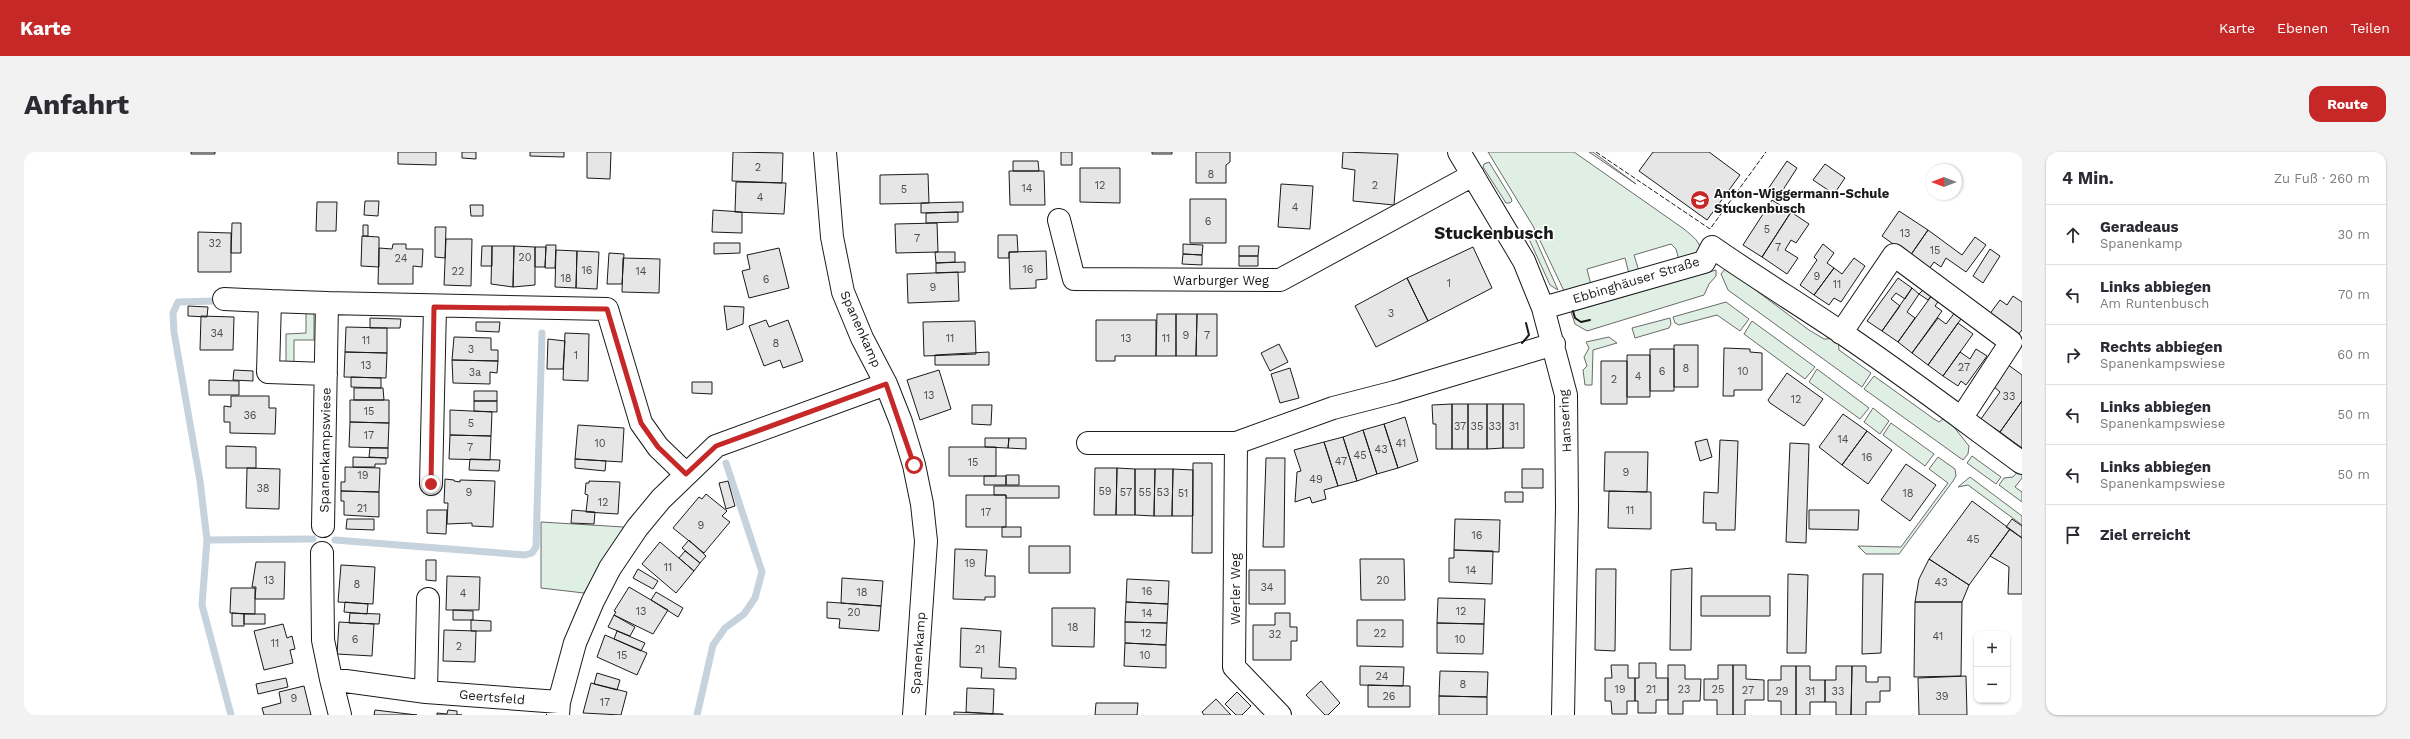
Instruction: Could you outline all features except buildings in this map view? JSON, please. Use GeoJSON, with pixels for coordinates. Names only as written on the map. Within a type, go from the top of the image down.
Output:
{"type":"FeatureCollection","features":[{"type":"Feature","properties":{"kind":"street","name":"Spanenkamp"},"geometry":{"type":"LineString","coordinates":[[825,152],[832,237],[843,292],[862,338],[886,384],[914,465],[922,504],[926,541],[914,715]]}},
{"type":"Feature","properties":{"kind":"street","name":"Hansering"},"geometry":{"type":"LineString","coordinates":[[1459,152],[1524,261],[1543,308],[1554,344],[1566,395],[1567,507],[1563,715]]}},
{"type":"Feature","properties":{"kind":"street","name":"Warburger Weg"},"geometry":{"type":"LineString","coordinates":[[1059,220],[1074,279],[1280,280],[1474,175]]}},
{"type":"Feature","properties":{"kind":"street","name":"Ebbinghäuser Straße"},"geometry":{"type":"LineString","coordinates":[[1543,308],[1704,262],[1712,247],[1768,287],[1841,332],[1962,417],[2022,463]]}},
{"type":"Feature","properties":{"kind":"street"},"geometry":{"type":"LineString","coordinates":[[1841,332],[1894,255],[2011,342],[1962,417]]}},
{"type":"Feature","properties":{"kind":"street"},"geometry":{"type":"LineString","coordinates":[[224,299],[434,307],[607,309],[641,423],[658,447],[686,474]]}},
{"type":"Feature","properties":{"kind":"street","name":"Spanenkampswiese"},"geometry":{"type":"LineString","coordinates":[[270,300],[268,372],[326,374]]}},
{"type":"Feature","properties":{"kind":"street","name":"Spanenkampswiese"},"geometry":{"type":"LineString","coordinates":[[323,526],[327,303]]}},
{"type":"Feature","properties":{"kind":"street"},"geometry":{"type":"LineString","coordinates":[[431,484],[434,307]]}},
{"type":"Feature","properties":{"kind":"street"},"geometry":{"type":"LineString","coordinates":[[1088,444],[1236,444],[1334,408],[1395,392],[1554,344]]}},
{"type":"Feature","properties":{"kind":"street"},"geometry":{"type":"LineString","coordinates":[[558,709],[575,643],[593,601],[610,568],[637,528],[661,499],[686,474],[716,446],[886,384]]}},
{"type":"Feature","properties":{"kind":"street","name":"Werler Weg"},"geometry":{"type":"LineString","coordinates":[[1236,444],[1234,667],[1280,715]]}},
{"type":"Feature","properties":{"kind":"street"},"geometry":{"type":"LineString","coordinates":[[322,553],[323,640],[340,715]]}},
{"type":"Feature","properties":{"kind":"street"},"geometry":{"type":"LineString","coordinates":[[426,692],[428,599]]}},
{"type":"Feature","properties":{"kind":"street","name":"Geertsfeld"},"geometry":{"type":"LineString","coordinates":[[331,679],[558,709]]}},
{"type":"Feature","properties":{"kind":"green space"},"geometry":{"type":"Polygon","coordinates":[[[1488,152],[1574,152],[1684,229],[1698,242],[1701,254],[1679,260],[1676,249],[1671,244],[1634,255],[1639,271],[1629,274],[1625,258],[1587,269],[1591,285],[1565,293],[1533,226],[1488,152]]]}},
{"type":"Feature","properties":{"kind":"green space"},"geometry":{"type":"Polygon","coordinates":[[[1589,152],[1593,152],[1636,184],[1589,152]]]}},
{"type":"Feature","properties":{"kind":"green space"},"geometry":{"type":"Polygon","coordinates":[[[1489,162],[1511,198],[1512,201],[1510,203],[1506,203],[1483,167],[1484,164],[1489,162]]]}},
{"type":"Feature","properties":{"kind":"green space"},"geometry":{"type":"Polygon","coordinates":[[[1531,235],[1534,236],[1558,290],[1550,285],[1529,239],[1531,235]]]}},
{"type":"Feature","properties":{"kind":"green space"},"geometry":{"type":"Polygon","coordinates":[[[1726,268],[1809,330],[1824,339],[1838,338],[1839,350],[1871,373],[1862,387],[1728,290],[1721,274],[1726,268]]]}},
{"type":"Feature","properties":{"kind":"green space"},"geometry":{"type":"Polygon","coordinates":[[[1716,270],[1716,276],[1709,284],[1704,295],[1587,331],[1575,324],[1571,312],[1716,270]]]}},
{"type":"Feature","properties":{"kind":"green space"},"geometry":{"type":"Polygon","coordinates":[[[1726,302],[1749,319],[1740,331],[1717,315],[1679,325],[1675,323],[1673,317],[1726,302]]]}},
{"type":"Feature","properties":{"kind":"green space"},"geometry":{"type":"Polygon","coordinates":[[[306,310],[314,310],[314,340],[294,340],[294,364],[286,364],[286,334],[306,333],[306,310]]]}},
{"type":"Feature","properties":{"kind":"green space"},"geometry":{"type":"Polygon","coordinates":[[[1670,318],[1671,324],[1669,328],[1635,338],[1632,328],[1670,318]]]}},
{"type":"Feature","properties":{"kind":"green space"},"geometry":{"type":"Polygon","coordinates":[[[1752,321],[1815,367],[1805,379],[1744,334],[1752,321]]]}},
{"type":"Feature","properties":{"kind":"green space"},"geometry":{"type":"Polygon","coordinates":[[[1609,337],[1617,343],[1593,350],[1592,385],[1585,385],[1583,370],[1587,366],[1584,357],[1589,348],[1586,342],[1609,337]]]}},
{"type":"Feature","properties":{"kind":"green space"},"geometry":{"type":"Polygon","coordinates":[[[1817,369],[1869,408],[1860,419],[1809,382],[1817,369]]]}},
{"type":"Feature","properties":{"kind":"green space"},"geometry":{"type":"Polygon","coordinates":[[[1874,376],[1939,422],[1946,417],[1969,446],[1968,454],[1963,460],[1864,389],[1874,376]]]}},
{"type":"Feature","properties":{"kind":"green space"},"geometry":{"type":"Polygon","coordinates":[[[1873,408],[1889,421],[1880,434],[1864,422],[1873,408]]]}},
{"type":"Feature","properties":{"kind":"green space"},"geometry":{"type":"Polygon","coordinates":[[[1891,423],[1934,454],[1925,466],[1883,435],[1891,423]]]}},
{"type":"Feature","properties":{"kind":"green space"},"geometry":{"type":"Polygon","coordinates":[[[1972,456],[2001,477],[1996,484],[1967,463],[1972,456]]]}},
{"type":"Feature","properties":{"kind":"green space"},"geometry":{"type":"Polygon","coordinates":[[[1938,457],[1955,469],[1956,476],[1899,554],[1866,554],[1858,546],[1901,547],[1948,483],[1929,469],[1938,457]]]}},
{"type":"Feature","properties":{"kind":"green space"},"geometry":{"type":"Polygon","coordinates":[[[2020,469],[2022,471],[2022,478],[2015,487],[2022,492],[2022,502],[1999,485],[2004,478],[2013,477],[2020,469]]]}},
{"type":"Feature","properties":{"kind":"green space"},"geometry":{"type":"Polygon","coordinates":[[[1970,477],[2022,516],[2022,525],[1968,485],[1958,487],[1970,477]]]}},
{"type":"Feature","properties":{"kind":"green space"},"geometry":{"type":"Polygon","coordinates":[[[541,522],[624,527],[584,593],[541,588],[541,522]]]}},
{"type":"Feature","properties":{"kind":"waterway"},"geometry":{"type":"LineString","coordinates":[[207,540],[200,481],[174,332],[173,313],[178,302],[216,301]]}},
{"type":"Feature","properties":{"kind":"waterway"},"geometry":{"type":"LineString","coordinates":[[335,540],[525,555],[532,553],[536,547],[542,333]]}},
{"type":"Feature","properties":{"kind":"waterway"},"geometry":{"type":"LineString","coordinates":[[697,715],[713,645],[725,628],[744,614],[755,598],[762,572],[726,463]]}},
{"type":"Feature","properties":{"kind":"waterway"},"geometry":{"type":"LineString","coordinates":[[231,715],[202,605],[207,540],[313,539]]}},
{"type":"Feature","properties":{"kind":"fence"},"geometry":{"type":"LineString","coordinates":[[1596,152],[1710,229],[1766,152]]}},
{"type":"Feature","properties":{"kind":"wall"},"geometry":{"type":"LineString","coordinates":[[1573,311],[1575,318],[1581,322],[1590,320]]}},
{"type":"Feature","properties":{"kind":"wall"},"geometry":{"type":"LineString","coordinates":[[1522,343],[1529,335],[1526,323]]}},
{"type":"Feature","properties":{"kind":"place","name":"Anton-Wiggermann-Schule Stuckenbusch"},"geometry":{"type":"Point","coordinates":[1700,200]}},
{"type":"Feature","properties":{"kind":"district","name":"Stuckenbusch"},"geometry":{"type":"Point","coordinates":[1494,233]}},
{"type":"Feature","properties":{"kind":"route"},"geometry":{"type":"LineString","coordinates":[[431,484],[434,307],[607,309],[633,402],[641,423],[658,447],[686,474],[716,446],[886,384],[901,422],[914,465]]}}]}
